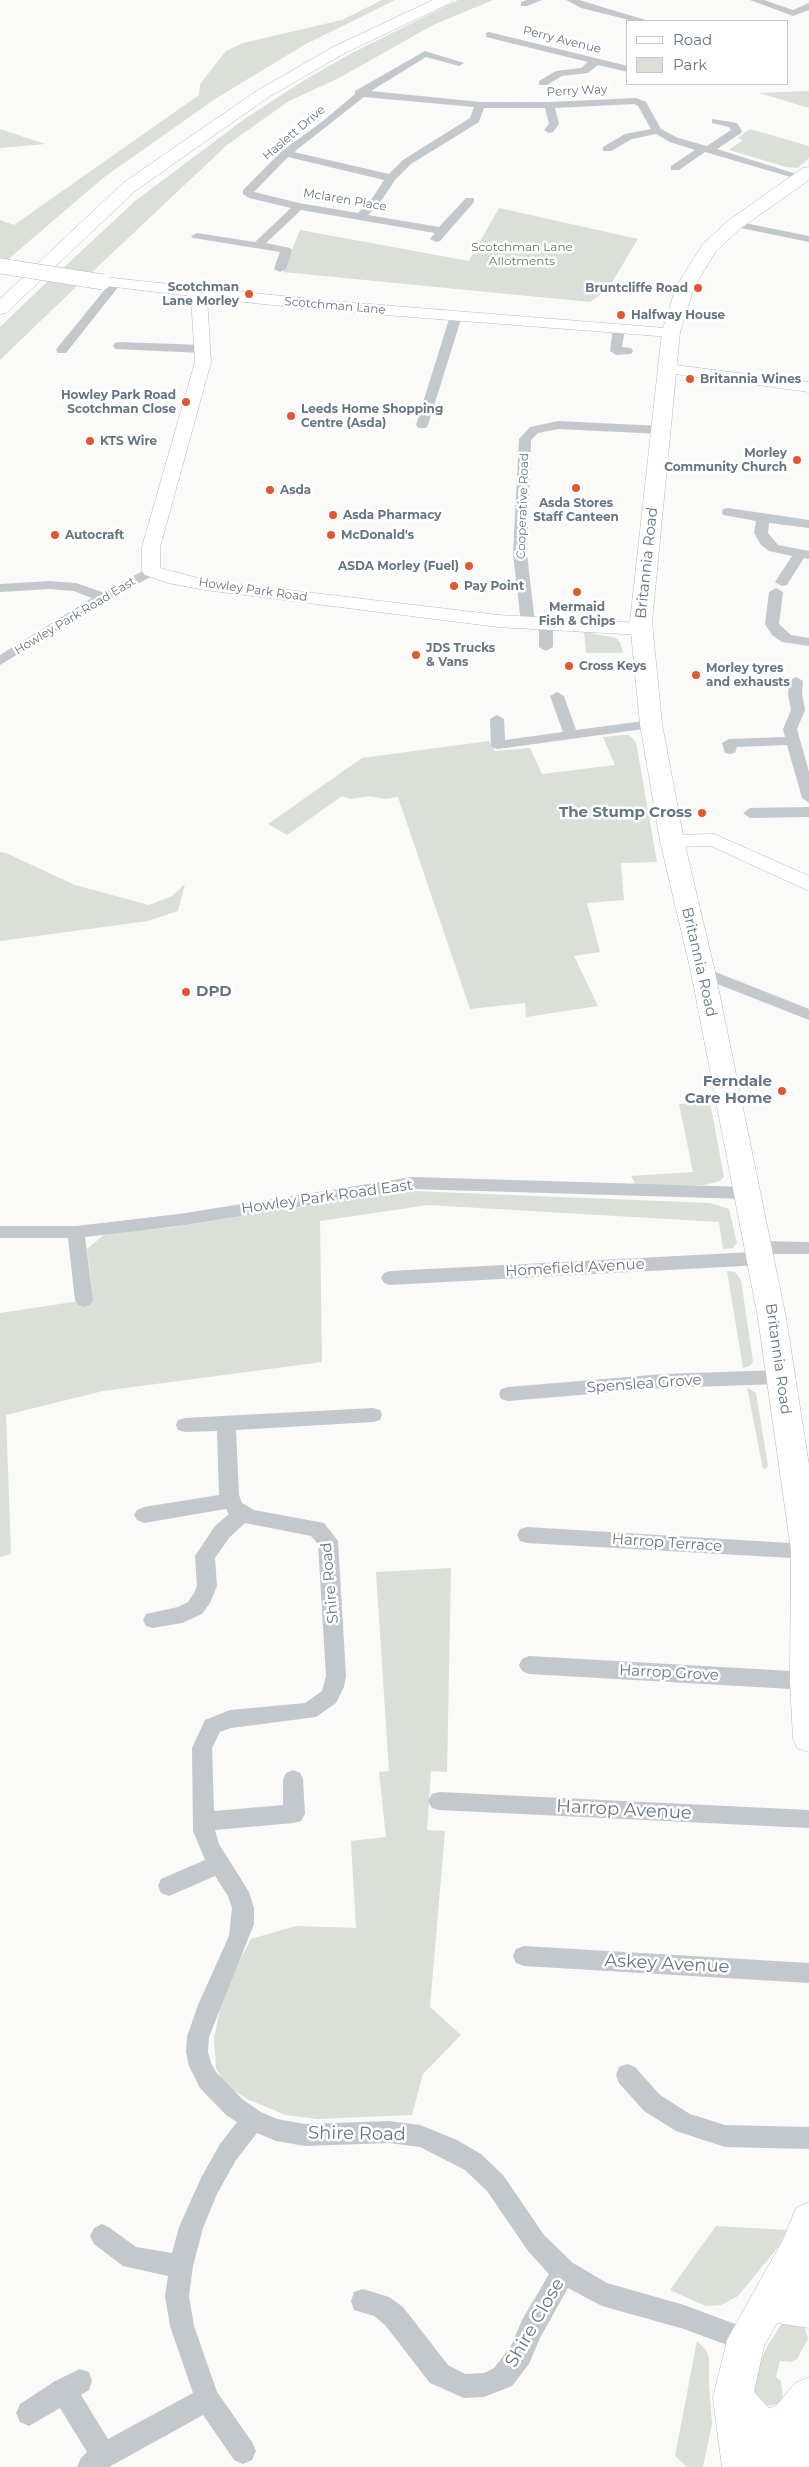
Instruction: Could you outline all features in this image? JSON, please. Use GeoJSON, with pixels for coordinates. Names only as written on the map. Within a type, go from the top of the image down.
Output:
{"type":"FeatureCollection","features":[{"type":"Feature","properties":{"kind":"main road"},"geometry":{"type":"LineString","coordinates":[[106,186],[234,94],[388,9],[410,0]]}},
{"type":"Feature","properties":{"kind":"main road"},"geometry":{"type":"LineString","coordinates":[[0,308],[129,188],[194,140],[261,95],[340,50],[445,0]]}},
{"type":"Feature","properties":{"kind":"main road"},"geometry":{"type":"LineString","coordinates":[[667,369],[670,332],[685,287],[709,248],[735,224],[805,174]]}},
{"type":"Feature","properties":{"kind":"main road"},"geometry":{"type":"LineString","coordinates":[[0,284],[28,258]]}},
{"type":"Feature","properties":{"kind":"main road","name":"Britannia Road"},"geometry":{"type":"LineString","coordinates":[[667,369],[662,430],[641,606],[641,629],[651,724],[672,841],[703,972],[772,1318],[808,1558],[807,1681],[809,1738]]}},
{"type":"Feature","properties":{"kind":"main road"},"geometry":{"type":"LineString","coordinates":[[723,2467],[733,2398],[746,2340],[796,2253],[809,2221]]}},
{"type":"Feature","properties":{"kind":"main road"},"geometry":{"type":"LineString","coordinates":[[768,2303],[809,2275]]}},
{"type":"Feature","properties":{"kind":"main road"},"geometry":{"type":"LineString","coordinates":[[768,2303],[809,2309]]}},
{"type":"Feature","properties":{"kind":"main road"},"geometry":{"type":"LineString","coordinates":[[733,2398],[762,2429],[802,2414]]}},
{"type":"Feature","properties":{"kind":"main road"},"geometry":{"type":"LineString","coordinates":[[733,2398],[742,2467]]}},
{"type":"Feature","properties":{"kind":"main road"},"geometry":{"type":"LineString","coordinates":[[762,2467],[802,2414]]}},
{"type":"Feature","properties":{"kind":"main road"},"geometry":{"type":"LineString","coordinates":[[798,2467],[802,2414]]}},
{"type":"Feature","properties":{"kind":"street"},"geometry":{"type":"LineString","coordinates":[[524,4],[537,0]]}},
{"type":"Feature","properties":{"kind":"street"},"geometry":{"type":"LineString","coordinates":[[571,0],[584,6],[640,20]]}},
{"type":"Feature","properties":{"kind":"street"},"geometry":{"type":"LineString","coordinates":[[756,0],[793,13],[809,6]]}},
{"type":"Feature","properties":{"kind":"street","name":"Perry Avenue"},"geometry":{"type":"LineString","coordinates":[[489,34],[626,68]]}},
{"type":"Feature","properties":{"kind":"street","name":"Haslett Drive"},"geometry":{"type":"LineString","coordinates":[[247,192],[286,153],[328,123],[359,93],[426,54],[459,63]]}},
{"type":"Feature","properties":{"kind":"street"},"geometry":{"type":"LineString","coordinates":[[543,83],[560,73],[584,71],[596,61]]}},
{"type":"Feature","properties":{"kind":"street","name":"Perry Way"},"geometry":{"type":"LineString","coordinates":[[359,93],[480,105],[549,105],[636,101],[642,104],[657,131]]}},
{"type":"Feature","properties":{"kind":"street"},"geometry":{"type":"LineString","coordinates":[[361,216],[377,199],[390,178],[407,162],[475,120],[480,105]]}},
{"type":"Feature","properties":{"kind":"street"},"geometry":{"type":"LineString","coordinates":[[549,105],[554,118],[554,124],[549,130]]}},
{"type":"Feature","properties":{"kind":"street"},"geometry":{"type":"LineString","coordinates":[[675,168],[737,131],[733,126],[716,120]]}},
{"type":"Feature","properties":{"kind":"street"},"geometry":{"type":"LineString","coordinates":[[607,149],[629,136],[657,131],[674,140],[706,150],[805,174]]}},
{"type":"Feature","properties":{"kind":"street"},"geometry":{"type":"LineString","coordinates":[[286,153],[390,178]]}},
{"type":"Feature","properties":{"kind":"street","name":"Mclaren Place"},"geometry":{"type":"LineString","coordinates":[[247,192],[252,196],[361,216],[439,235],[470,200]]}},
{"type":"Feature","properties":{"kind":"street"},"geometry":{"type":"LineString","coordinates":[[259,244],[299,206]]}},
{"type":"Feature","properties":{"kind":"street"},"geometry":{"type":"LineString","coordinates":[[735,224],[809,239]]}},
{"type":"Feature","properties":{"kind":"street"},"geometry":{"type":"LineString","coordinates":[[197,236],[259,244],[286,250],[280,270]]}},
{"type":"Feature","properties":{"kind":"street","name":"Scotchman Lane"},"geometry":{"type":"LineString","coordinates":[[0,266],[109,283],[199,293],[456,316],[670,332]]}},
{"type":"Feature","properties":{"kind":"street"},"geometry":{"type":"LineString","coordinates":[[62,350],[109,283]]}},
{"type":"Feature","properties":{"kind":"street"},"geometry":{"type":"LineString","coordinates":[[151,571],[151,547],[197,389],[203,362],[199,293]]}},
{"type":"Feature","properties":{"kind":"street"},"geometry":{"type":"LineString","coordinates":[[422,425],[456,316]]}},
{"type":"Feature","properties":{"kind":"street"},"geometry":{"type":"LineString","coordinates":[[619,329],[616,351],[627,351]]}},
{"type":"Feature","properties":{"kind":"street"},"geometry":{"type":"LineString","coordinates":[[119,346],[203,349]]}},
{"type":"Feature","properties":{"kind":"street"},"geometry":{"type":"LineString","coordinates":[[667,369],[809,387]]}},
{"type":"Feature","properties":{"kind":"street","name":"Cooperative Road"},"geometry":{"type":"LineString","coordinates":[[546,647],[537,624],[520,554],[525,439],[534,430],[558,425],[662,430]]}},
{"type":"Feature","properties":{"kind":"street"},"geometry":{"type":"LineString","coordinates":[[728,512],[809,524]]}},
{"type":"Feature","properties":{"kind":"street"},"geometry":{"type":"LineString","coordinates":[[763,518],[761,533],[766,542],[774,548],[804,555],[779,587],[772,624],[776,632],[787,639],[809,642]]}},
{"type":"Feature","properties":{"kind":"street","name":"Howley Park Road East"},"geometry":{"type":"LineString","coordinates":[[0,661],[103,597],[151,571]]}},
{"type":"Feature","properties":{"kind":"street","name":"Howley Park Road"},"geometry":{"type":"LineString","coordinates":[[151,571],[174,579],[205,584],[417,612],[537,624],[641,629]]}},
{"type":"Feature","properties":{"kind":"street"},"geometry":{"type":"LineString","coordinates":[[0,588],[49,585],[76,588],[103,597]]}},
{"type":"Feature","properties":{"kind":"street"},"geometry":{"type":"LineString","coordinates":[[796,681],[795,694],[798,710],[790,729],[807,778],[809,798]]}},
{"type":"Feature","properties":{"kind":"street"},"geometry":{"type":"LineString","coordinates":[[557,696],[571,735]]}},
{"type":"Feature","properties":{"kind":"street"},"geometry":{"type":"LineString","coordinates":[[497,719],[498,746],[651,724]]}},
{"type":"Feature","properties":{"kind":"street"},"geometry":{"type":"LineString","coordinates":[[730,750],[729,743],[793,741]]}},
{"type":"Feature","properties":{"kind":"street"},"geometry":{"type":"LineString","coordinates":[[750,813],[809,812]]}},
{"type":"Feature","properties":{"kind":"street"},"geometry":{"type":"LineString","coordinates":[[672,841],[714,840],[809,884]]}},
{"type":"Feature","properties":{"kind":"street"},"geometry":{"type":"LineString","coordinates":[[703,972],[809,1015]]}},
{"type":"Feature","properties":{"kind":"street","name":"Howley Park Road East"},"geometry":{"type":"LineString","coordinates":[[0,1232],[76,1232],[179,1220],[412,1183],[746,1193]]}},
{"type":"Feature","properties":{"kind":"street"},"geometry":{"type":"LineString","coordinates":[[76,1232],[84,1300]]}},
{"type":"Feature","properties":{"kind":"street","name":"Homefield Avenue"},"geometry":{"type":"LineString","coordinates":[[390,1278],[809,1248]]}},
{"type":"Feature","properties":{"kind":"street","name":"Spenslea Grove"},"geometry":{"type":"LineString","coordinates":[[508,1394],[662,1381],[780,1377]]}},
{"type":"Feature","properties":{"kind":"street"},"geometry":{"type":"LineString","coordinates":[[185,1425],[372,1415]]}},
{"type":"Feature","properties":{"kind":"street"},"geometry":{"type":"LineString","coordinates":[[153,1620],[182,1615],[195,1608],[203,1597],[207,1586],[204,1565],[208,1550],[222,1532],[236,1508],[228,1484],[226,1423]]}},
{"type":"Feature","properties":{"kind":"street"},"geometry":{"type":"LineString","coordinates":[[144,1515],[236,1508]]}},
{"type":"Feature","properties":{"kind":"street","name":"Shire Road"},"geometry":{"type":"LineString","coordinates":[[236,1508],[310,1526],[321,1531],[326,1536],[330,1555],[336,1676],[334,1687],[329,1697],[309,1711],[230,1719],[212,1726],[202,1748],[204,1821],[209,1848],[238,1892],[243,1908],[243,1924],[240,1936],[203,2020],[198,2037],[197,2052],[200,2066],[220,2095],[234,2108],[253,2120],[276,2130],[305,2135],[389,2132],[420,2136],[449,2148],[473,2162],[495,2183],[536,2244],[564,2272],[602,2294],[684,2317],[746,2340]]}},
{"type":"Feature","properties":{"kind":"street","name":"Harrop Terrace"},"geometry":{"type":"LineString","coordinates":[[527,1535],[808,1558]]}},
{"type":"Feature","properties":{"kind":"street","name":"Harrop Grove"},"geometry":{"type":"LineString","coordinates":[[529,1665],[807,1681]]}},
{"type":"Feature","properties":{"kind":"street"},"geometry":{"type":"LineString","coordinates":[[204,1821],[294,1814],[293,1778]]}},
{"type":"Feature","properties":{"kind":"street","name":"Harrop Avenue"},"geometry":{"type":"LineString","coordinates":[[439,1801],[809,1819]]}},
{"type":"Feature","properties":{"kind":"street"},"geometry":{"type":"LineString","coordinates":[[169,1886],[218,1864]]}},
{"type":"Feature","properties":{"kind":"street","name":"Askey Avenue"},"geometry":{"type":"LineString","coordinates":[[524,1956],[809,1973]]}},
{"type":"Feature","properties":{"kind":"street"},"geometry":{"type":"LineString","coordinates":[[627,2075],[652,2103],[684,2123],[725,2136],[809,2138]]}},
{"type":"Feature","properties":{"kind":"street"},"geometry":{"type":"LineString","coordinates":[[243,2451],[208,2399],[182,2326],[178,2296],[181,2266],[191,2227],[209,2186],[228,2152],[253,2120]]}},
{"type":"Feature","properties":{"kind":"street"},"geometry":{"type":"LineString","coordinates":[[102,2236],[131,2258],[181,2266]]}},
{"type":"Feature","properties":{"kind":"street","name":"Shire Close"},"geometry":{"type":"LineString","coordinates":[[363,2301],[380,2306],[394,2316],[439,2374],[464,2386],[484,2385],[503,2377],[520,2355],[532,2329],[564,2272]]}},
{"type":"Feature","properties":{"kind":"street"},"geometry":{"type":"LineString","coordinates":[[29,2413],[72,2386],[96,2461],[208,2399]]}},
{"type":"Feature","properties":{"kind":"green space"},"geometry":{"type":"Polygon","coordinates":[[[382,0],[395,0],[304,45],[215,99],[103,178],[5,262],[0,261],[0,220],[14,225],[199,95],[200,84],[226,51],[243,43],[342,20],[382,0]]]}},
{"type":"Feature","properties":{"kind":"green space"},"geometry":{"type":"Polygon","coordinates":[[[458,0],[493,0],[433,25],[339,78],[289,101],[227,145],[89,275],[60,271],[135,201],[243,120],[303,81],[350,54],[458,0]]]}},
{"type":"Feature","properties":{"kind":"green space"},"geometry":{"type":"Polygon","coordinates":[[[809,91],[809,108],[759,93],[809,91]]]}},
{"type":"Feature","properties":{"kind":"green space"},"geometry":{"type":"Polygon","coordinates":[[[0,129],[45,144],[0,148],[0,129]]]}},
{"type":"Feature","properties":{"kind":"green space"},"geometry":{"type":"Polygon","coordinates":[[[750,129],[809,146],[809,158],[798,168],[786,167],[729,150],[743,140],[738,138],[750,129]]]}},
{"type":"Feature","properties":{"kind":"green space","name":"Scotchman Lane Allotments"},"geometry":{"type":"Polygon","coordinates":[[[499,208],[638,239],[608,289],[590,302],[283,272],[300,230],[469,261],[499,208]]]}},
{"type":"Feature","properties":{"kind":"green space"},"geometry":{"type":"Polygon","coordinates":[[[48,281],[78,285],[0,360],[0,327],[48,281]]]}},
{"type":"Feature","properties":{"kind":"green space"},"geometry":{"type":"Polygon","coordinates":[[[584,632],[616,638],[620,642],[623,653],[586,653],[584,632]]]}},
{"type":"Feature","properties":{"kind":"green space"},"geometry":{"type":"Polygon","coordinates":[[[629,735],[636,742],[657,862],[621,863],[624,900],[587,903],[600,952],[574,956],[598,1006],[526,1017],[525,1003],[470,1009],[398,797],[385,799],[370,796],[350,799],[342,796],[287,835],[268,824],[362,758],[489,741],[495,751],[530,748],[542,774],[615,765],[603,737],[629,735]]]}},
{"type":"Feature","properties":{"kind":"green space"},"geometry":{"type":"Polygon","coordinates":[[[0,852],[6,853],[75,885],[149,905],[172,896],[185,884],[178,911],[148,921],[0,941],[0,852]]]}},
{"type":"Feature","properties":{"kind":"green space"},"geometry":{"type":"Polygon","coordinates":[[[710,1102],[724,1177],[720,1181],[704,1185],[636,1185],[631,1176],[693,1172],[679,1104],[710,1102]]]}},
{"type":"Feature","properties":{"kind":"green space"},"geometry":{"type":"Polygon","coordinates":[[[413,1191],[710,1203],[729,1209],[737,1243],[733,1248],[723,1249],[719,1222],[428,1205],[320,1221],[322,1362],[103,1391],[6,1415],[11,1554],[0,1557],[0,1313],[93,1299],[87,1249],[106,1233],[167,1228],[413,1191]]]}},
{"type":"Feature","properties":{"kind":"green space"},"geometry":{"type":"Polygon","coordinates":[[[727,1271],[735,1272],[741,1280],[753,1362],[750,1366],[743,1368],[727,1271]]]}},
{"type":"Feature","properties":{"kind":"green space"},"geometry":{"type":"Polygon","coordinates":[[[747,1387],[756,1393],[768,1466],[765,1469],[763,1469],[747,1387]]]}},
{"type":"Feature","properties":{"kind":"green space"},"geometry":{"type":"Polygon","coordinates":[[[451,1568],[447,1772],[431,1771],[427,1830],[445,1831],[430,2007],[461,2035],[423,2074],[412,2115],[317,2119],[286,2115],[249,2100],[225,2085],[216,2068],[214,2038],[220,2009],[235,1969],[251,1939],[296,1926],[356,1928],[351,1841],[386,1837],[379,1772],[389,1771],[376,1572],[451,1568]]]}},
{"type":"Feature","properties":{"kind":"green space"},"geometry":{"type":"Polygon","coordinates":[[[716,2226],[787,2230],[779,2246],[738,2296],[721,2305],[706,2306],[670,2290],[716,2226]]]}},
{"type":"Feature","properties":{"kind":"green space"},"geometry":{"type":"Polygon","coordinates":[[[787,2321],[799,2323],[805,2328],[808,2339],[797,2359],[791,2362],[780,2361],[776,2377],[781,2381],[783,2397],[778,2404],[766,2406],[753,2390],[757,2368],[780,2326],[787,2321]]]}},
{"type":"Feature","properties":{"kind":"green space"},"geometry":{"type":"Polygon","coordinates":[[[697,2341],[706,2350],[709,2358],[712,2424],[703,2467],[687,2467],[675,2456],[697,2341]]]}},
{"type":"Feature","properties":{"kind":"place","name":"Bruntcliffe Road"},"geometry":{"type":"Point","coordinates":[698,288]}},
{"type":"Feature","properties":{"kind":"place","name":"Scotchman Lane Morley"},"geometry":{"type":"Point","coordinates":[249,294]}},
{"type":"Feature","properties":{"kind":"place","name":"Halfway House"},"geometry":{"type":"Point","coordinates":[621,315]}},
{"type":"Feature","properties":{"kind":"place","name":"Britannia Wines"},"geometry":{"type":"Point","coordinates":[690,379]}},
{"type":"Feature","properties":{"kind":"place","name":"Howley Park Road Scotchman Close"},"geometry":{"type":"Point","coordinates":[186,402]}},
{"type":"Feature","properties":{"kind":"place","name":"Leeds Home Shopping Centre (Asda)"},"geometry":{"type":"Point","coordinates":[291,416]}},
{"type":"Feature","properties":{"kind":"place","name":"KTS Wire"},"geometry":{"type":"Point","coordinates":[90,441]}},
{"type":"Feature","properties":{"kind":"place","name":"Morley Community Church"},"geometry":{"type":"Point","coordinates":[797,460]}},
{"type":"Feature","properties":{"kind":"place","name":"Asda Stores Staff Canteen"},"geometry":{"type":"Point","coordinates":[576,488]}},
{"type":"Feature","properties":{"kind":"place","name":"Asda"},"geometry":{"type":"Point","coordinates":[270,490]}},
{"type":"Feature","properties":{"kind":"place","name":"Asda Pharmacy"},"geometry":{"type":"Point","coordinates":[333,515]}},
{"type":"Feature","properties":{"kind":"place","name":"Autocraft"},"geometry":{"type":"Point","coordinates":[55,535]}},
{"type":"Feature","properties":{"kind":"place","name":"McDonald's"},"geometry":{"type":"Point","coordinates":[331,535]}},
{"type":"Feature","properties":{"kind":"place","name":"ASDA Morley (Fuel)"},"geometry":{"type":"Point","coordinates":[469,566]}},
{"type":"Feature","properties":{"kind":"place","name":"Pay Point"},"geometry":{"type":"Point","coordinates":[454,586]}},
{"type":"Feature","properties":{"kind":"place","name":"Mermaid Fish & Chips"},"geometry":{"type":"Point","coordinates":[577,592]}},
{"type":"Feature","properties":{"kind":"place","name":"JDS Trucks & Vans"},"geometry":{"type":"Point","coordinates":[416,655]}},
{"type":"Feature","properties":{"kind":"place","name":"Cross Keys"},"geometry":{"type":"Point","coordinates":[569,666]}},
{"type":"Feature","properties":{"kind":"place","name":"Morley tyres and exhausts"},"geometry":{"type":"Point","coordinates":[696,675]}},
{"type":"Feature","properties":{"kind":"place","name":"The Stump Cross"},"geometry":{"type":"Point","coordinates":[702,813]}},
{"type":"Feature","properties":{"kind":"place","name":"DPD"},"geometry":{"type":"Point","coordinates":[186,992]}},
{"type":"Feature","properties":{"kind":"place","name":"Ferndale Care Home"},"geometry":{"type":"Point","coordinates":[782,1091]}}]}
